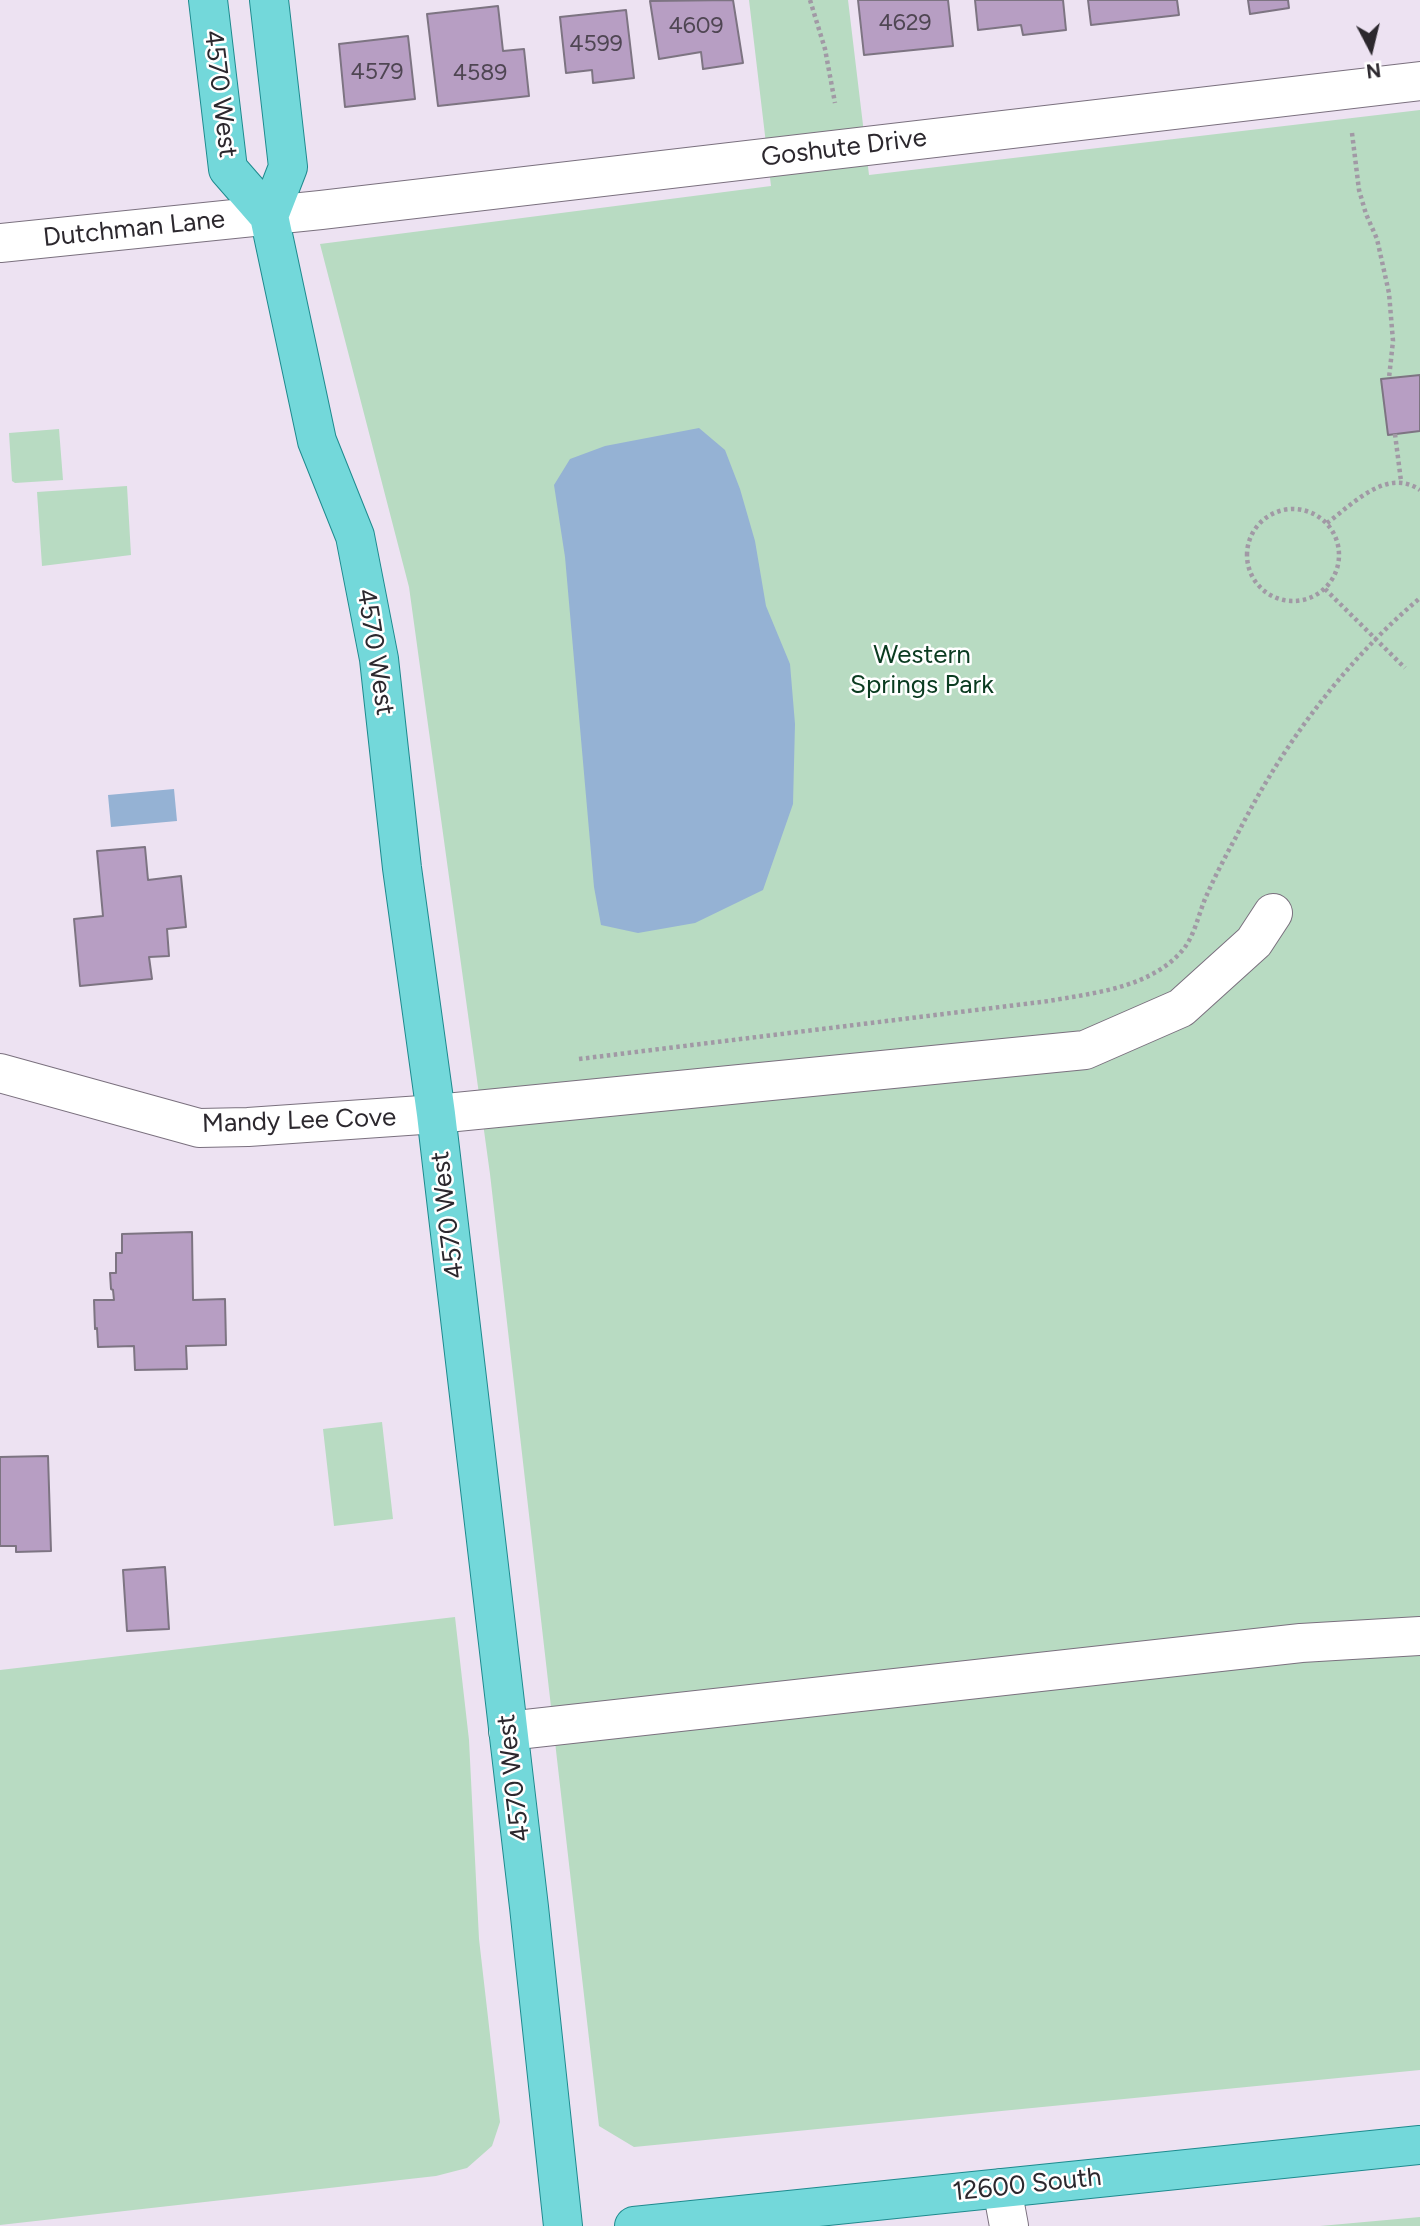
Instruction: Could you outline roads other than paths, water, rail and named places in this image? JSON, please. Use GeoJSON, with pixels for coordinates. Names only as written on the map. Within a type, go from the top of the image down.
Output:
{"type":"FeatureCollection","features":[{"type":"Feature","properties":{"kind":"main road","name":"4570 West"},"geometry":{"type":"LineString","coordinates":[[208,0],[228,169],[269,216],[317,441],[355,536],[379,659],[402,868],[436,1114],[529,1907],[563,2226]]}},
{"type":"Feature","properties":{"kind":"main road"},"geometry":{"type":"LineString","coordinates":[[269,0],[288,167],[269,216]]}},
{"type":"Feature","properties":{"kind":"main road","name":"12600 South"},"geometry":{"type":"LineString","coordinates":[[635,2226],[1420,2145]]}},
{"type":"Feature","properties":{"kind":"street","name":"Goshute Drive"},"geometry":{"type":"LineString","coordinates":[[269,216],[1420,81]]}},
{"type":"Feature","properties":{"kind":"street","name":"Dutchman Lane"},"geometry":{"type":"LineString","coordinates":[[0,243],[269,216]]}},
{"type":"Feature","properties":{"kind":"street","name":"Mandy Lee Cove"},"geometry":{"type":"LineString","coordinates":[[0,1073],[199,1128],[248,1127],[436,1114],[1085,1050],[1181,1008],[1254,942],[1273,913]]}},
{"type":"Feature","properties":{"kind":"street"},"geometry":{"type":"LineString","coordinates":[[508,1731],[1301,1643],[1420,1636]]}},
{"type":"Feature","properties":{"kind":"street"},"geometry":{"type":"LineString","coordinates":[[1002,2188],[1009,2226]]}},
{"type":"Feature","properties":{"kind":"water"},"geometry":{"type":"Polygon","coordinates":[[[699,428],[725,450],[755,541],[766,606],[790,664],[795,724],[793,804],[763,890],[695,923],[638,933],[601,925],[594,887],[565,557],[554,485],[570,459],[605,446],[699,428]]]}},
{"type":"Feature","properties":{"kind":"water"},"geometry":{"type":"Polygon","coordinates":[[[174,789],[177,821],[111,827],[108,795],[174,789]]]}},
{"type":"Feature","properties":{"kind":"park label","name":"Western Springs Park"},"geometry":{"type":"Point","coordinates":[922,670]}}]}
